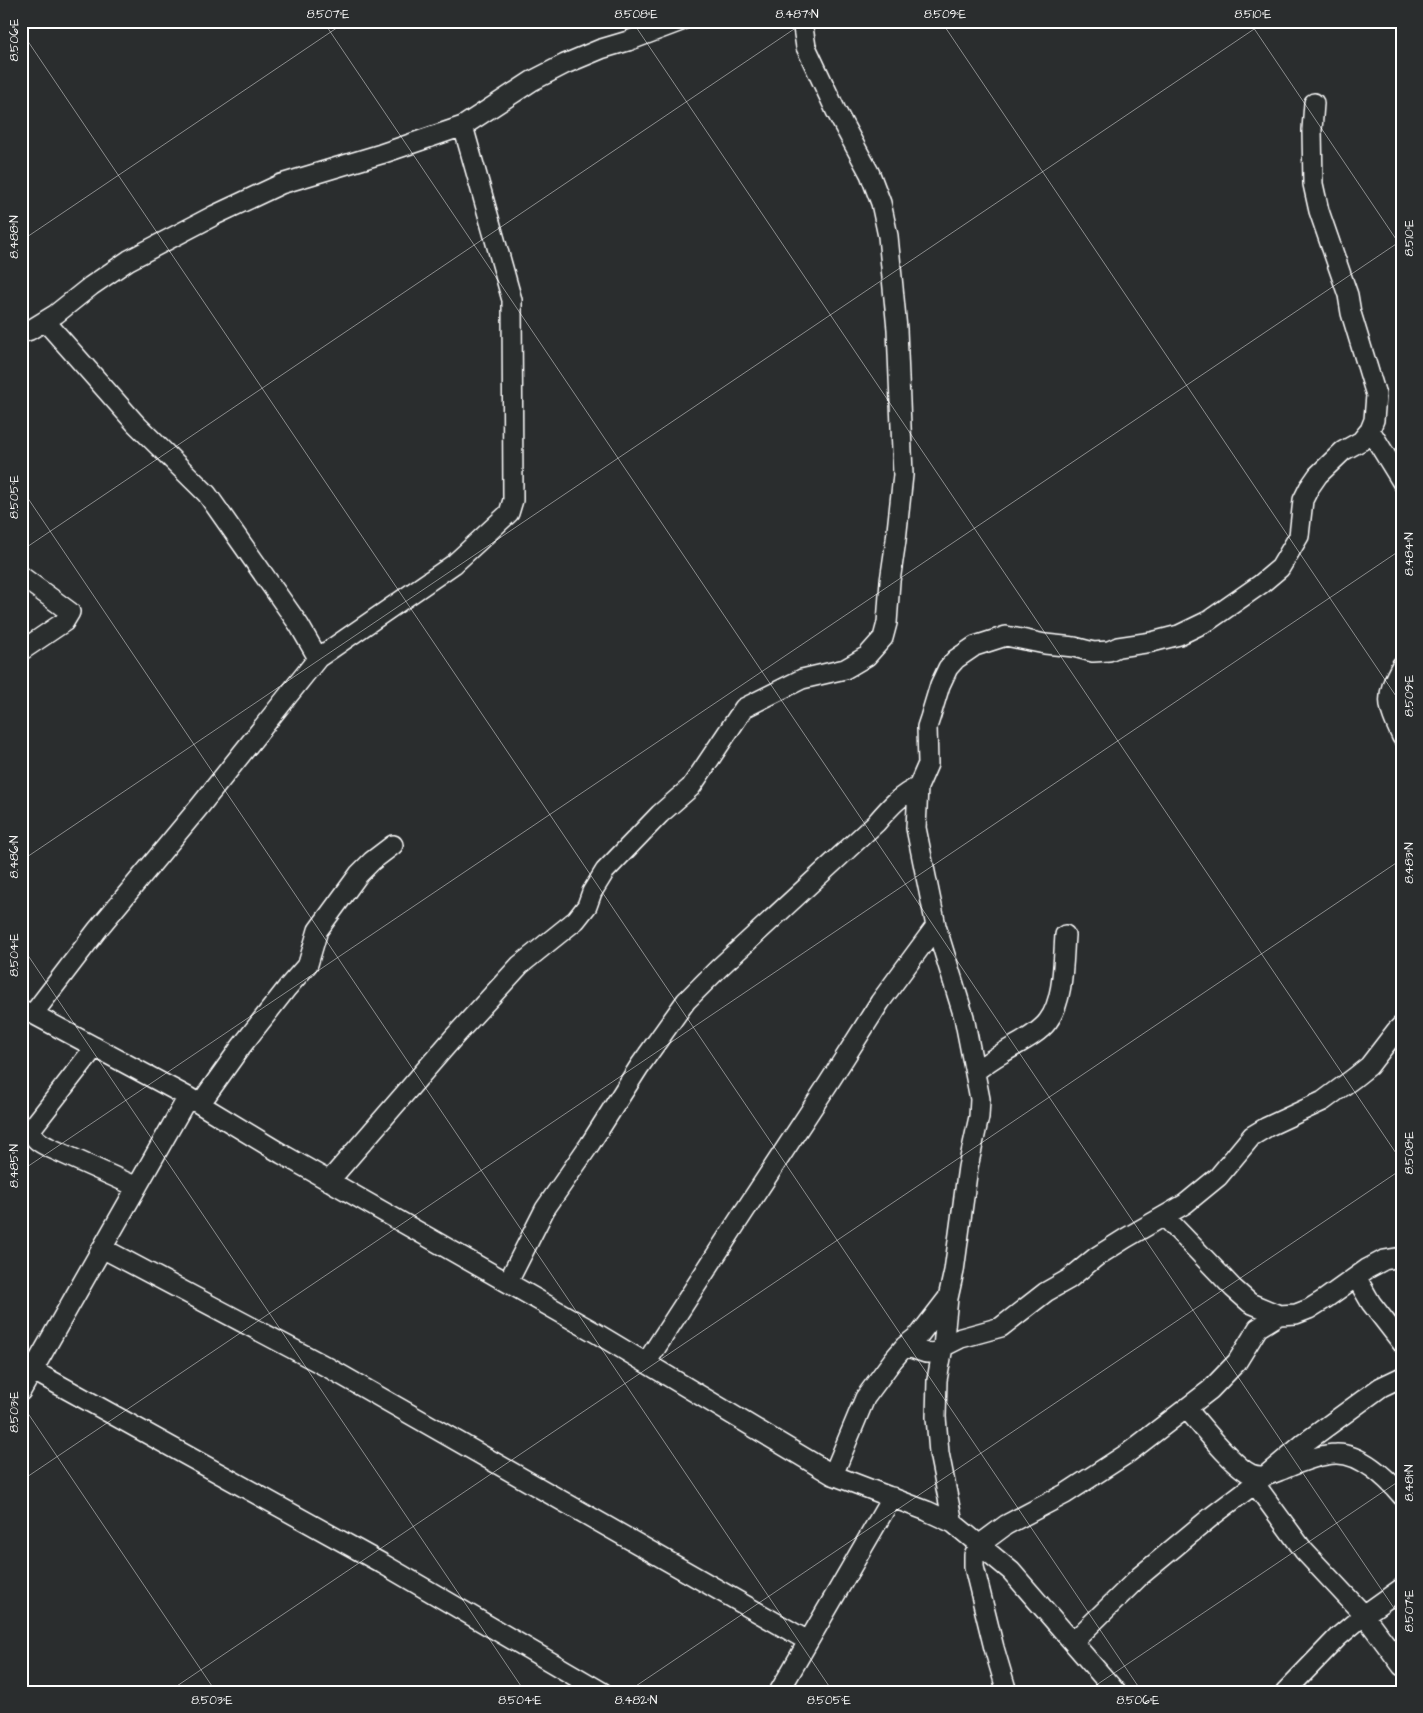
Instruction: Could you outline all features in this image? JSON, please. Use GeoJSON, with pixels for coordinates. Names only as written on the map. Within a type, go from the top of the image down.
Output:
{"type":"FeatureCollection","features":[{"type":"Feature","properties":{"kind":"street"},"geometry":{"type":"LineString","coordinates":[[21,333],[56,314],[91,286],[129,260],[281,184],[381,154],[463,126],[532,81],[564,64],[681,21]]}},
{"type":"Feature","properties":{"kind":"street"},"geometry":{"type":"LineString","coordinates":[[330,1181],[454,1036],[520,965],[576,920],[587,906],[592,892],[605,872],[660,814],[691,787],[744,708],[802,679],[845,669],[867,656],[883,638],[887,622],[890,581],[904,475],[898,329],[888,236],[881,203],[870,174],[836,111],[806,47],[802,21]]}},
{"type":"Feature","properties":{"kind":"street"},"geometry":{"type":"LineString","coordinates":[[953,1523],[940,1453],[936,1417],[936,1380],[968,1167],[979,1117],[980,1099],[964,1017],[936,926],[916,828],[918,787],[928,764],[928,727],[932,710],[948,668],[956,659],[975,646],[1006,636],[1093,652],[1109,651],[1135,644],[1152,642],[1194,629],[1243,597],[1280,568],[1299,536],[1303,500],[1309,488],[1318,475],[1343,451],[1361,441],[1370,430],[1374,420],[1376,395],[1351,313],[1348,295],[1319,211],[1313,184],[1312,130],[1314,103]]}},
{"type":"Feature","properties":{"kind":"street"},"geometry":{"type":"LineString","coordinates":[[463,126],[512,300],[513,500],[509,513],[454,564],[318,658],[200,806],[27,1012],[95,1046],[194,1100],[282,1154],[508,1282],[833,1475],[953,1523],[1011,1571],[1116,1692]]}},
{"type":"Feature","properties":{"kind":"street"},"geometry":{"type":"LineString","coordinates":[[45,321],[136,424],[207,494],[300,625],[318,658]]}},
{"type":"Feature","properties":{"kind":"street"},"geometry":{"type":"LineString","coordinates":[[1370,430],[1402,482]]}},
{"type":"Feature","properties":{"kind":"street"},"geometry":{"type":"LineString","coordinates":[[21,576],[70,612],[64,622],[21,651]]}},
{"type":"Feature","properties":{"kind":"street"},"geometry":{"type":"LineString","coordinates":[[1402,665],[1392,682],[1389,695],[1392,713],[1402,737]]}},
{"type":"Feature","properties":{"kind":"street"},"geometry":{"type":"LineString","coordinates":[[508,1282],[545,1209],[590,1144],[639,1067],[686,1001],[719,968],[876,823],[894,803],[907,792],[918,787]]}},
{"type":"Feature","properties":{"kind":"street"},"geometry":{"type":"LineString","coordinates":[[21,1391],[137,1187],[194,1100],[240,1048],[308,964],[318,930],[358,874],[393,845]]}},
{"type":"Feature","properties":{"kind":"street"},"geometry":{"type":"LineString","coordinates":[[646,1363],[880,1002],[936,926]]}},
{"type":"Feature","properties":{"kind":"street"},"geometry":{"type":"LineString","coordinates":[[976,1071],[1047,1024],[1057,1003],[1065,936]]}},
{"type":"Feature","properties":{"kind":"street"},"geometry":{"type":"LineString","coordinates":[[904,1346],[926,1353],[942,1350],[961,1338],[1001,1327],[1046,1292],[1069,1279],[1096,1257],[1185,1204],[1218,1177],[1252,1136],[1323,1101],[1354,1078],[1369,1066],[1402,1025]]}},
{"type":"Feature","properties":{"kind":"street"},"geometry":{"type":"LineString","coordinates":[[95,1046],[32,1128],[32,1134],[38,1142],[137,1187]]}},
{"type":"Feature","properties":{"kind":"street"},"geometry":{"type":"LineString","coordinates":[[980,1099],[1000,1054]]}},
{"type":"Feature","properties":{"kind":"street"},"geometry":{"type":"LineString","coordinates":[[1164,1216],[1233,1288],[1250,1303],[1279,1315],[1296,1314],[1309,1309],[1367,1269],[1384,1260],[1402,1257]]}},
{"type":"Feature","properties":{"kind":"street"},"geometry":{"type":"LineString","coordinates":[[102,1248],[329,1368],[808,1641]]}},
{"type":"Feature","properties":{"kind":"street"},"geometry":{"type":"LineString","coordinates":[[1356,1277],[1371,1303],[1402,1343]]}},
{"type":"Feature","properties":{"kind":"street"},"geometry":{"type":"LineString","coordinates":[[833,1475],[865,1398],[904,1346],[920,1334],[948,1298]]}},
{"type":"Feature","properties":{"kind":"street"},"geometry":{"type":"LineString","coordinates":[[1250,1303],[1257,1316],[1258,1328]]}},
{"type":"Feature","properties":{"kind":"street"},"geometry":{"type":"LineString","coordinates":[[1007,1692],[974,1567],[974,1555],[979,1545],[1006,1525],[1065,1494],[1128,1453],[1186,1409],[1210,1390],[1237,1362],[1258,1328],[1279,1315]]}},
{"type":"Feature","properties":{"kind":"street"},"geometry":{"type":"LineString","coordinates":[[32,1370],[383,1564],[602,1692]]}},
{"type":"Feature","properties":{"kind":"street"},"geometry":{"type":"LineString","coordinates":[[1073,1642],[1140,1576],[1204,1523],[1303,1444],[1381,1387],[1402,1377]]}},
{"type":"Feature","properties":{"kind":"street"},"geometry":{"type":"LineString","coordinates":[[1186,1409],[1238,1465],[1260,1480],[1286,1528],[1304,1551],[1364,1615],[1402,1666]]}},
{"type":"Feature","properties":{"kind":"street"},"geometry":{"type":"LineString","coordinates":[[1260,1480],[1297,1464],[1335,1454],[1352,1456],[1358,1459],[1378,1473],[1402,1496]]}},
{"type":"Feature","properties":{"kind":"street"},"geometry":{"type":"LineString","coordinates":[[779,1692],[892,1497]]}},
{"type":"Feature","properties":{"kind":"street"},"geometry":{"type":"LineString","coordinates":[[1285,1692],[1338,1637],[1364,1615],[1402,1588]]}}]}
